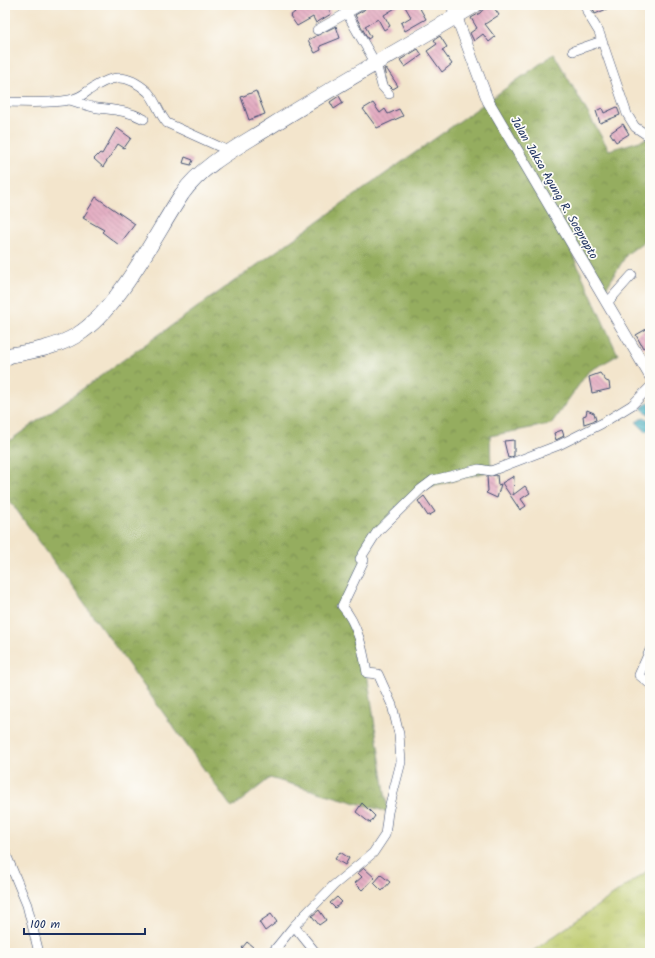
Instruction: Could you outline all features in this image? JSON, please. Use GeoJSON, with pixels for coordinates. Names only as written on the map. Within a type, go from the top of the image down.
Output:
{"type":"FeatureCollection","features":[{"type":"Feature","properties":{"kind":"main road"},"geometry":{"type":"LineString","coordinates":[[5,358],[11,355],[55,346],[84,330],[101,313],[124,285],[189,184],[231,152],[352,77],[376,64],[454,11],[475,5]]}},
{"type":"Feature","properties":{"kind":"street"},"geometry":{"type":"LineString","coordinates":[[317,30],[344,9],[361,5]]}},
{"type":"Feature","properties":{"kind":"street"},"geometry":{"type":"LineString","coordinates":[[586,5],[588,14],[599,32],[627,114],[635,127],[650,137]]}},
{"type":"Feature","properties":{"kind":"street"},"geometry":{"type":"LineString","coordinates":[[344,9],[376,64],[382,86],[389,94]]}},
{"type":"Feature","properties":{"kind":"street","name":"Jalan Jaksa Agung R. Soeprapto"},"geometry":{"type":"LineString","coordinates":[[454,11],[488,101],[650,376]]}},
{"type":"Feature","properties":{"kind":"street"},"geometry":{"type":"LineString","coordinates":[[573,51],[602,41]]}},
{"type":"Feature","properties":{"kind":"street"},"geometry":{"type":"LineString","coordinates":[[70,100],[84,94],[104,80],[114,77],[127,79],[148,93],[161,117],[168,123],[231,152]]}},
{"type":"Feature","properties":{"kind":"street"},"geometry":{"type":"LineString","coordinates":[[5,102],[70,100],[96,108],[122,110],[144,119]]}},
{"type":"Feature","properties":{"kind":"street"},"geometry":{"type":"LineString","coordinates":[[607,303],[632,275]]}},
{"type":"Feature","properties":{"kind":"street"},"geometry":{"type":"LineString","coordinates":[[272,953],[294,926],[334,885],[373,853],[385,835],[388,812],[401,762],[399,734],[392,705],[378,674],[367,673],[363,647],[350,615],[342,606],[364,560],[360,559],[377,532],[421,489],[433,480],[479,469],[491,471],[559,445],[601,424],[632,404],[650,387]]}},
{"type":"Feature","properties":{"kind":"street"},"geometry":{"type":"LineString","coordinates":[[650,650],[639,675],[650,684]]}},
{"type":"Feature","properties":{"kind":"street"},"geometry":{"type":"LineString","coordinates":[[5,852],[27,905],[39,953]]}},
{"type":"Feature","properties":{"kind":"street"},"geometry":{"type":"LineString","coordinates":[[294,926],[316,953]]}},
{"type":"Feature","properties":{"kind":"green space"},"geometry":{"type":"Polygon","coordinates":[[[554,54],[609,150],[650,138],[650,237],[627,254],[605,290],[561,229],[618,355],[588,372],[551,424],[490,436],[491,471],[421,489],[377,532],[342,606],[367,673],[388,812],[270,778],[232,808],[5,494],[5,444],[554,54]]]}},
{"type":"Feature","properties":{"kind":"green space"},"geometry":{"type":"Polygon","coordinates":[[[650,869],[650,953],[530,953],[650,869]]]}},
{"type":"Feature","properties":{"kind":"water"},"geometry":{"type":"Polygon","coordinates":[[[650,402],[650,415],[641,408],[650,402]]]}},
{"type":"Feature","properties":{"kind":"water"},"geometry":{"type":"Polygon","coordinates":[[[644,417],[650,421],[650,428],[646,432],[636,422],[644,417]]]}},
{"type":"Feature","properties":{"kind":"building"},"geometry":{"type":"Polygon","coordinates":[[[291,5],[327,5],[331,14],[316,23],[313,17],[297,26],[290,16],[295,12],[291,5]]]}},
{"type":"Feature","properties":{"kind":"building"},"geometry":{"type":"Polygon","coordinates":[[[367,5],[400,5],[384,15],[390,26],[384,30],[378,19],[365,26],[371,37],[368,39],[355,15],[364,10],[367,5]]]}},
{"type":"Feature","properties":{"kind":"building"},"geometry":{"type":"Polygon","coordinates":[[[404,5],[418,5],[426,19],[405,31],[401,23],[411,17],[404,5]]]}},
{"type":"Feature","properties":{"kind":"building"},"geometry":{"type":"Polygon","coordinates":[[[487,5],[492,5],[499,15],[485,24],[495,37],[489,42],[483,34],[474,41],[470,33],[477,28],[471,18],[480,13],[487,5]]]}},
{"type":"Feature","properties":{"kind":"building"},"geometry":{"type":"Polygon","coordinates":[[[591,5],[616,5],[595,14],[591,5]]]}},
{"type":"Feature","properties":{"kind":"building"},"geometry":{"type":"Polygon","coordinates":[[[336,26],[340,38],[320,46],[321,50],[315,53],[308,40],[336,26]]]}},
{"type":"Feature","properties":{"kind":"building"},"geometry":{"type":"Polygon","coordinates":[[[440,36],[447,47],[442,50],[452,64],[442,72],[427,51],[437,44],[434,40],[440,36]]]}},
{"type":"Feature","properties":{"kind":"building"},"geometry":{"type":"Polygon","coordinates":[[[418,49],[422,55],[405,67],[400,60],[418,49]]]}},
{"type":"Feature","properties":{"kind":"building"},"geometry":{"type":"Polygon","coordinates":[[[386,68],[398,86],[393,89],[387,83],[384,69],[386,68]]]}},
{"type":"Feature","properties":{"kind":"building"},"geometry":{"type":"Polygon","coordinates":[[[256,91],[265,114],[249,120],[241,97],[256,91]]]}},
{"type":"Feature","properties":{"kind":"building"},"geometry":{"type":"Polygon","coordinates":[[[339,96],[343,103],[334,109],[330,102],[339,96]]]}},
{"type":"Feature","properties":{"kind":"building"},"geometry":{"type":"Polygon","coordinates":[[[373,103],[380,113],[385,109],[388,114],[399,109],[403,116],[377,128],[363,109],[373,103]]]}},
{"type":"Feature","properties":{"kind":"building"},"geometry":{"type":"Polygon","coordinates":[[[617,107],[620,115],[600,123],[596,111],[602,108],[604,113],[617,107]]]}},
{"type":"Feature","properties":{"kind":"building"},"geometry":{"type":"Polygon","coordinates":[[[623,124],[629,134],[616,142],[610,133],[623,124]]]}},
{"type":"Feature","properties":{"kind":"building"},"geometry":{"type":"Polygon","coordinates":[[[117,128],[131,138],[124,148],[118,144],[103,167],[94,159],[100,153],[102,154],[117,128]]]}},
{"type":"Feature","properties":{"kind":"building"},"geometry":{"type":"Polygon","coordinates":[[[185,157],[193,160],[191,165],[183,163],[185,157]]]}},
{"type":"Feature","properties":{"kind":"building"},"geometry":{"type":"Polygon","coordinates":[[[96,197],[135,224],[119,245],[102,232],[104,230],[83,218],[96,197]]]}},
{"type":"Feature","properties":{"kind":"building"},"geometry":{"type":"Polygon","coordinates":[[[650,327],[650,344],[643,348],[636,335],[650,327]]]}},
{"type":"Feature","properties":{"kind":"building"},"geometry":{"type":"Polygon","coordinates":[[[600,373],[606,381],[609,382],[610,389],[592,393],[589,377],[600,373]]]}},
{"type":"Feature","properties":{"kind":"building"},"geometry":{"type":"Polygon","coordinates":[[[587,410],[594,413],[596,420],[584,424],[583,416],[586,415],[587,410]]]}},
{"type":"Feature","properties":{"kind":"building"},"geometry":{"type":"Polygon","coordinates":[[[562,430],[564,436],[556,440],[554,433],[562,430]]]}},
{"type":"Feature","properties":{"kind":"building"},"geometry":{"type":"Polygon","coordinates":[[[514,440],[514,456],[508,458],[504,441],[514,440]]]}},
{"type":"Feature","properties":{"kind":"building"},"geometry":{"type":"Polygon","coordinates":[[[497,475],[498,485],[501,484],[497,498],[486,493],[488,491],[487,476],[497,475]]]}},
{"type":"Feature","properties":{"kind":"building"},"geometry":{"type":"Polygon","coordinates":[[[514,476],[513,495],[525,486],[530,493],[521,499],[526,506],[520,510],[502,483],[514,476]]]}},
{"type":"Feature","properties":{"kind":"building"},"geometry":{"type":"Polygon","coordinates":[[[424,496],[435,512],[428,516],[418,501],[424,496]]]}},
{"type":"Feature","properties":{"kind":"building"},"geometry":{"type":"Polygon","coordinates":[[[362,803],[375,816],[370,823],[356,812],[362,803]]]}},
{"type":"Feature","properties":{"kind":"building"},"geometry":{"type":"Polygon","coordinates":[[[340,852],[349,858],[345,865],[335,859],[340,852]]]}},
{"type":"Feature","properties":{"kind":"building"},"geometry":{"type":"Polygon","coordinates":[[[364,868],[375,878],[362,890],[355,883],[362,877],[358,873],[364,868]]]}},
{"type":"Feature","properties":{"kind":"building"},"geometry":{"type":"Polygon","coordinates":[[[381,875],[390,882],[382,891],[374,883],[381,875]]]}},
{"type":"Feature","properties":{"kind":"building"},"geometry":{"type":"Polygon","coordinates":[[[337,897],[342,902],[335,908],[330,903],[337,897]]]}},
{"type":"Feature","properties":{"kind":"building"},"geometry":{"type":"Polygon","coordinates":[[[319,910],[326,920],[319,925],[312,916],[319,910]]]}},
{"type":"Feature","properties":{"kind":"building"},"geometry":{"type":"Polygon","coordinates":[[[271,914],[277,922],[265,931],[259,922],[271,914]]]}},
{"type":"Feature","properties":{"kind":"building"},"geometry":{"type":"Polygon","coordinates":[[[247,942],[260,953],[248,953],[242,948],[247,942]]]}}]}
